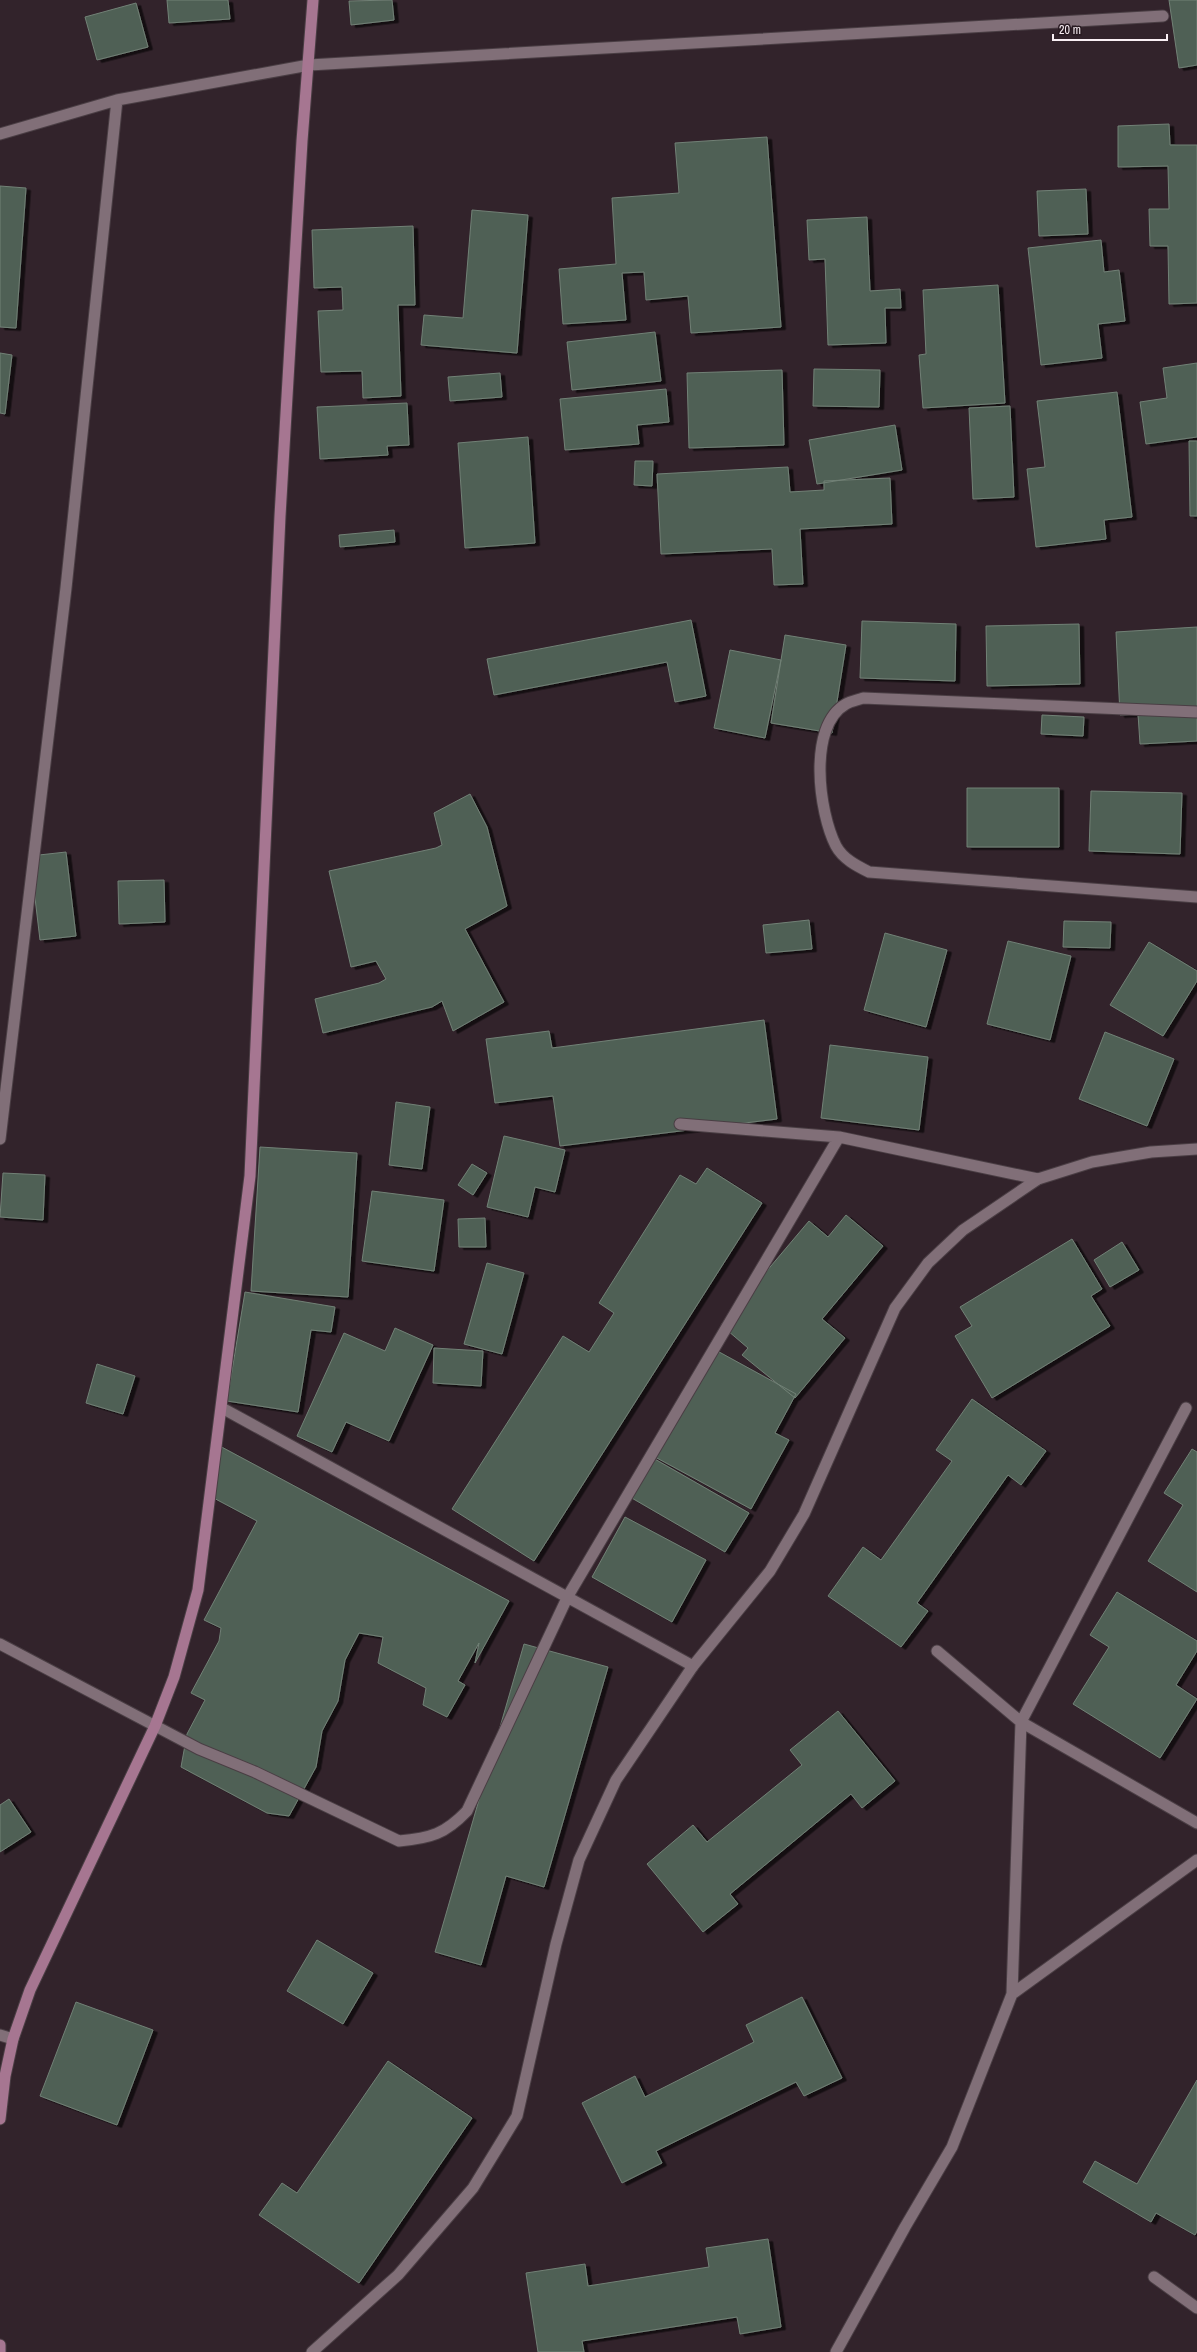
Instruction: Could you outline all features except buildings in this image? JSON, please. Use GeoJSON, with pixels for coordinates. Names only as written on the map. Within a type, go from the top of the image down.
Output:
{"type":"FeatureCollection","features":[{"type":"Feature","properties":{"kind":"main road"},"geometry":{"type":"LineString","coordinates":[[0,2119],[5,2076],[13,2039],[30,1990],[154,1726],[174,1677],[198,1590],[250,1176],[280,516],[302,141],[313,0]]}},
{"type":"Feature","properties":{"kind":"main road"},"geometry":{"type":"LineString","coordinates":[[0,2345],[0,2352]]}},
{"type":"Feature","properties":{"kind":"street"},"geometry":{"type":"LineString","coordinates":[[0,134],[117,100],[309,65],[1163,16]]}},
{"type":"Feature","properties":{"kind":"street"},"geometry":{"type":"LineString","coordinates":[[0,1138],[66,588],[117,100]]}},
{"type":"Feature","properties":{"kind":"street"},"geometry":{"type":"LineString","coordinates":[[1197,712],[863,698],[845,704],[832,719],[822,741],[819,775],[826,820],[836,847],[850,862],[869,872],[1197,897]]}},
{"type":"Feature","properties":{"kind":"street"},"geometry":{"type":"LineString","coordinates":[[680,1124],[839,1137],[1038,1179]]}},
{"type":"Feature","properties":{"kind":"street"},"geometry":{"type":"LineString","coordinates":[[0,1644],[199,1749],[255,1772],[399,1841],[420,1839],[439,1834],[453,1826],[467,1811],[568,1596],[839,1137]]}},
{"type":"Feature","properties":{"kind":"street"},"geometry":{"type":"LineString","coordinates":[[312,2352],[398,2275],[473,2188],[517,2116],[556,1944],[579,1860],[616,1780],[693,1666],[770,1571],[804,1514],[899,1303],[928,1262],[963,1230],[1038,1179],[1092,1162],[1151,1152],[1197,1149]]}},
{"type":"Feature","properties":{"kind":"street"},"geometry":{"type":"LineString","coordinates":[[222,1408],[568,1596],[693,1666]]}},
{"type":"Feature","properties":{"kind":"street"},"geometry":{"type":"LineString","coordinates":[[836,2352],[905,2227],[952,2147],[1012,1994],[1021,1722],[1186,1408]]}},
{"type":"Feature","properties":{"kind":"street"},"geometry":{"type":"LineString","coordinates":[[938,1651],[1021,1722],[1197,1824]]}},
{"type":"Feature","properties":{"kind":"street"},"geometry":{"type":"LineString","coordinates":[[1012,1994],[1197,1860]]}},
{"type":"Feature","properties":{"kind":"street"},"geometry":{"type":"LineString","coordinates":[[0,2035],[13,2039]]}},
{"type":"Feature","properties":{"kind":"street"},"geometry":{"type":"LineString","coordinates":[[1154,2277],[1197,2308]]}}]}
